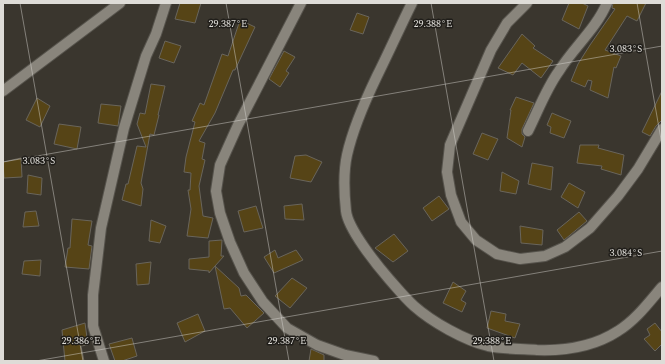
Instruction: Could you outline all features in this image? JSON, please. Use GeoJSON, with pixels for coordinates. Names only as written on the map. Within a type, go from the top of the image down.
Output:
{"type":"FeatureCollection","features":[{"type":"Feature","properties":{"kind":"street"},"geometry":{"type":"LineString","coordinates":[[3,91],[120,3]]}},
{"type":"Feature","properties":{"kind":"street"},"geometry":{"type":"LineString","coordinates":[[104,361],[93,326],[93,295],[101,228],[124,128],[146,56],[156,34],[166,3]]}},
{"type":"Feature","properties":{"kind":"street"},"geometry":{"type":"LineString","coordinates":[[301,3],[238,125],[220,165],[216,191],[220,213],[230,242],[244,273],[263,302],[287,328],[317,344],[345,355],[374,361]]}},
{"type":"Feature","properties":{"kind":"street"},"geometry":{"type":"LineString","coordinates":[[412,3],[370,92],[357,123],[347,155],[344,188],[346,213],[358,238],[382,271],[414,306],[446,328],[473,341],[488,346],[510,349],[563,349],[604,338],[619,331],[633,320],[662,287]]}},
{"type":"Feature","properties":{"kind":"street"},"geometry":{"type":"LineString","coordinates":[[526,3],[507,23],[491,50],[450,144],[447,172],[451,195],[461,222],[476,240],[497,254],[520,259],[545,256],[565,247],[590,228],[618,196],[638,169],[662,129]]}},
{"type":"Feature","properties":{"kind":"street"},"geometry":{"type":"LineString","coordinates":[[528,131],[559,70],[603,13],[607,3]]}},
{"type":"Feature","properties":{"kind":"building"},"geometry":{"type":"Polygon","coordinates":[[[180,3],[201,3],[195,23],[175,19],[180,3]]]}},
{"type":"Feature","properties":{"kind":"building"},"geometry":{"type":"Polygon","coordinates":[[[569,3],[582,3],[588,6],[579,29],[562,20],[569,3]]]}},
{"type":"Feature","properties":{"kind":"building"},"geometry":{"type":"Polygon","coordinates":[[[613,3],[646,3],[637,21],[627,16],[605,50],[621,56],[616,68],[614,67],[608,98],[590,90],[592,81],[588,80],[585,87],[571,81],[578,64],[615,9],[612,8],[613,3]]]}},
{"type":"Feature","properties":{"kind":"building"},"geometry":{"type":"Polygon","coordinates":[[[357,13],[369,17],[363,34],[350,30],[357,13]]]}},
{"type":"Feature","properties":{"kind":"building"},"geometry":{"type":"Polygon","coordinates":[[[240,20],[255,27],[235,70],[233,70],[215,113],[199,141],[205,143],[202,159],[205,160],[199,186],[203,216],[213,218],[208,238],[187,236],[191,209],[188,190],[190,190],[191,173],[184,172],[186,157],[195,122],[192,121],[200,103],[204,105],[222,54],[228,56],[240,20]]]}},
{"type":"Feature","properties":{"kind":"building"},"geometry":{"type":"Polygon","coordinates":[[[522,34],[535,46],[533,48],[553,61],[541,78],[522,63],[513,75],[498,68],[522,34]]]}},
{"type":"Feature","properties":{"kind":"building"},"geometry":{"type":"Polygon","coordinates":[[[165,41],[181,46],[174,63],[159,58],[165,41]]]}},
{"type":"Feature","properties":{"kind":"building"},"geometry":{"type":"Polygon","coordinates":[[[284,51],[295,57],[286,71],[289,73],[280,87],[269,79],[284,51]]]}},
{"type":"Feature","properties":{"kind":"building"},"geometry":{"type":"Polygon","coordinates":[[[151,84],[165,86],[154,135],[150,134],[141,183],[143,189],[141,206],[122,200],[126,184],[128,184],[137,146],[146,147],[137,124],[140,113],[145,114],[151,84]]]}},
{"type":"Feature","properties":{"kind":"building"},"geometry":{"type":"Polygon","coordinates":[[[662,91],[662,120],[650,136],[642,132],[662,91]]]}},
{"type":"Feature","properties":{"kind":"building"},"geometry":{"type":"Polygon","coordinates":[[[516,97],[534,103],[522,129],[522,134],[525,137],[522,147],[507,138],[510,110],[516,97]]]}},
{"type":"Feature","properties":{"kind":"building"},"geometry":{"type":"Polygon","coordinates":[[[37,98],[50,106],[40,127],[26,120],[37,98]]]}},
{"type":"Feature","properties":{"kind":"building"},"geometry":{"type":"Polygon","coordinates":[[[101,104],[121,106],[118,126],[98,123],[101,104]]]}},
{"type":"Feature","properties":{"kind":"building"},"geometry":{"type":"Polygon","coordinates":[[[552,113],[571,121],[564,138],[550,133],[551,127],[547,125],[552,113]]]}},
{"type":"Feature","properties":{"kind":"building"},"geometry":{"type":"Polygon","coordinates":[[[59,124],[81,127],[77,149],[54,144],[59,124]]]}},
{"type":"Feature","properties":{"kind":"building"},"geometry":{"type":"Polygon","coordinates":[[[482,133],[498,139],[488,160],[473,154],[482,133]]]}},
{"type":"Feature","properties":{"kind":"building"},"geometry":{"type":"Polygon","coordinates":[[[580,145],[599,145],[598,148],[624,155],[621,175],[601,169],[602,166],[577,163],[580,145]]]}},
{"type":"Feature","properties":{"kind":"building"},"geometry":{"type":"Polygon","coordinates":[[[306,155],[322,162],[311,182],[290,178],[295,156],[306,155]]]}},
{"type":"Feature","properties":{"kind":"building"},"geometry":{"type":"Polygon","coordinates":[[[21,158],[22,177],[4,178],[3,162],[21,158]]]}},
{"type":"Feature","properties":{"kind":"building"},"geometry":{"type":"Polygon","coordinates":[[[532,163],[553,167],[551,190],[528,184],[532,163]]]}},
{"type":"Feature","properties":{"kind":"building"},"geometry":{"type":"Polygon","coordinates":[[[502,172],[519,181],[516,194],[500,191],[502,172]]]}},
{"type":"Feature","properties":{"kind":"building"},"geometry":{"type":"Polygon","coordinates":[[[28,175],[42,178],[41,195],[27,193],[28,175]]]}},
{"type":"Feature","properties":{"kind":"building"},"geometry":{"type":"Polygon","coordinates":[[[569,183],[585,192],[578,208],[561,197],[569,183]]]}},
{"type":"Feature","properties":{"kind":"building"},"geometry":{"type":"Polygon","coordinates":[[[439,196],[449,209],[432,221],[423,208],[439,196]]]}},
{"type":"Feature","properties":{"kind":"building"},"geometry":{"type":"Polygon","coordinates":[[[302,204],[304,220],[285,219],[284,206],[302,204]]]}},
{"type":"Feature","properties":{"kind":"building"},"geometry":{"type":"Polygon","coordinates":[[[256,206],[263,228],[244,232],[238,211],[256,206]]]}},
{"type":"Feature","properties":{"kind":"building"},"geometry":{"type":"Polygon","coordinates":[[[36,211],[39,226],[23,227],[25,212],[36,211]]]}},
{"type":"Feature","properties":{"kind":"building"},"geometry":{"type":"Polygon","coordinates":[[[579,212],[587,221],[564,240],[557,230],[579,212]]]}},
{"type":"Feature","properties":{"kind":"building"},"geometry":{"type":"Polygon","coordinates":[[[72,219],[92,221],[88,245],[92,246],[89,269],[65,267],[68,248],[70,248],[72,219]]]}},
{"type":"Feature","properties":{"kind":"building"},"geometry":{"type":"Polygon","coordinates":[[[151,220],[166,226],[160,243],[149,241],[151,220]]]}},
{"type":"Feature","properties":{"kind":"building"},"geometry":{"type":"Polygon","coordinates":[[[520,226],[543,230],[542,245],[521,243],[520,226]]]}},
{"type":"Feature","properties":{"kind":"building"},"geometry":{"type":"Polygon","coordinates":[[[394,234],[408,251],[393,262],[375,248],[394,234]]]}},
{"type":"Feature","properties":{"kind":"building"},"geometry":{"type":"Polygon","coordinates":[[[222,240],[221,256],[224,256],[209,273],[209,271],[189,269],[189,259],[209,257],[209,241],[222,240]]]}},
{"type":"Feature","properties":{"kind":"building"},"geometry":{"type":"Polygon","coordinates":[[[275,250],[278,258],[296,250],[303,260],[274,273],[264,257],[275,250]]]}},
{"type":"Feature","properties":{"kind":"building"},"geometry":{"type":"Polygon","coordinates":[[[41,260],[40,276],[22,274],[24,261],[41,260]]]}},
{"type":"Feature","properties":{"kind":"building"},"geometry":{"type":"Polygon","coordinates":[[[151,262],[149,284],[137,285],[136,264],[151,262]]]}},
{"type":"Feature","properties":{"kind":"building"},"geometry":{"type":"Polygon","coordinates":[[[215,266],[239,288],[241,296],[246,295],[264,313],[247,328],[230,308],[224,309],[215,266]]]}},
{"type":"Feature","properties":{"kind":"building"},"geometry":{"type":"Polygon","coordinates":[[[292,278],[307,288],[290,308],[275,296],[292,278]]]}},
{"type":"Feature","properties":{"kind":"building"},"geometry":{"type":"Polygon","coordinates":[[[453,282],[466,291],[461,300],[466,303],[462,312],[443,303],[453,282]]]}},
{"type":"Feature","properties":{"kind":"building"},"geometry":{"type":"Polygon","coordinates":[[[491,311],[506,314],[505,321],[520,324],[515,338],[487,328],[491,311]]]}},
{"type":"Feature","properties":{"kind":"building"},"geometry":{"type":"Polygon","coordinates":[[[198,314],[205,331],[185,342],[177,323],[198,314]]]}},
{"type":"Feature","properties":{"kind":"building"},"geometry":{"type":"Polygon","coordinates":[[[85,323],[88,345],[81,346],[84,361],[65,361],[62,330],[85,323]]]}},
{"type":"Feature","properties":{"kind":"building"},"geometry":{"type":"Polygon","coordinates":[[[655,323],[662,332],[662,344],[655,351],[644,339],[650,335],[647,329],[655,323]]]}},
{"type":"Feature","properties":{"kind":"building"},"geometry":{"type":"Polygon","coordinates":[[[132,338],[137,356],[122,361],[115,361],[109,344],[132,338]]]}},
{"type":"Feature","properties":{"kind":"building"},"geometry":{"type":"Polygon","coordinates":[[[311,349],[324,355],[324,361],[309,361],[311,349]]]}}]}
